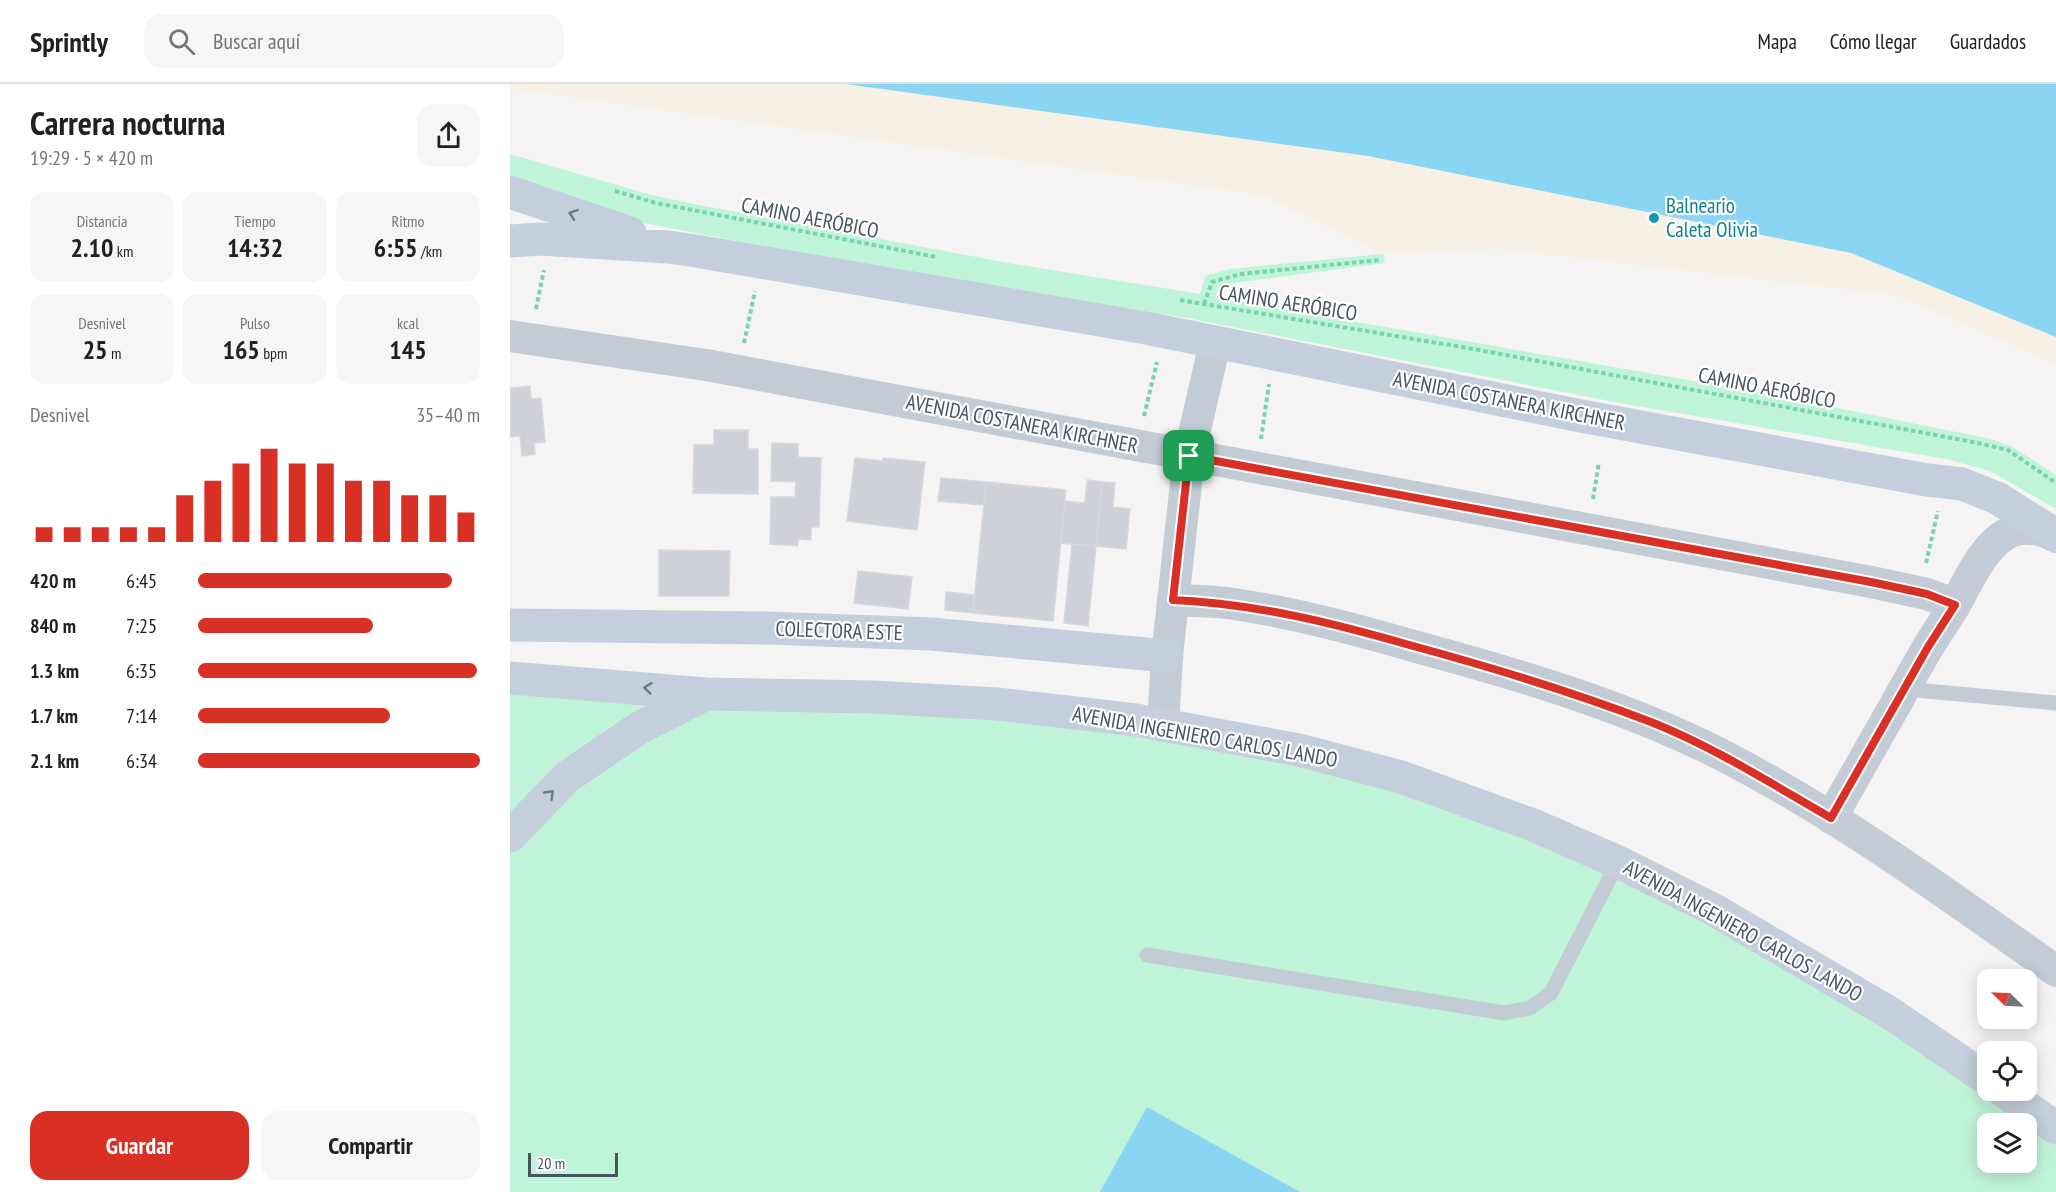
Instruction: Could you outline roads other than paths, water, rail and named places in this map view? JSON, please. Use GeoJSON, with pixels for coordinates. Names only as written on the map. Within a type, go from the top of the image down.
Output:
{"type":"FeatureCollection","features":[{"type":"Feature","properties":{"kind":"street"},"geometry":{"type":"LineString","coordinates":[[510,194],[518,208],[518,218],[510,235]]}},
{"type":"Feature","properties":{"kind":"street"},"geometry":{"type":"LineString","coordinates":[[510,194],[668,247]]}},
{"type":"Feature","properties":{"kind":"street"},"geometry":{"type":"LineString","coordinates":[[510,240],[549,239],[668,247]]}},
{"type":"Feature","properties":{"kind":"street","name":"AVENIDA COSTANERA KIRCHNER"},"geometry":{"type":"LineString","coordinates":[[668,247],[1134,326],[1581,416],[1927,480],[1951,492],[1996,498],[2056,536]]}},
{"type":"Feature","properties":{"kind":"street","name":"AVENIDA COSTANERA KIRCHNER"},"geometry":{"type":"LineString","coordinates":[[510,336],[706,365],[1871,582],[1927,594],[1955,605]]}},
{"type":"Feature","properties":{"kind":"street"},"geometry":{"type":"LineString","coordinates":[[1163,725],[1167,656],[1189,456],[1215,343]]}},
{"type":"Feature","properties":{"kind":"street"},"geometry":{"type":"LineString","coordinates":[[1951,492],[1980,496],[1989,515],[1992,543]]}},
{"type":"Feature","properties":{"kind":"street"},"geometry":{"type":"LineString","coordinates":[[1831,818],[1992,543],[2002,535],[2021,530],[2040,528],[2056,536]]}},
{"type":"Feature","properties":{"kind":"street"},"geometry":{"type":"LineString","coordinates":[[1173,600],[1225,603],[1324,621],[1499,669],[1652,723],[1720,754],[1831,818],[1911,868],[2056,971]]}},
{"type":"Feature","properties":{"kind":"street","name":"COLECTORA ESTE"},"geometry":{"type":"LineString","coordinates":[[510,625],[768,628],[931,634],[1167,656]]}},
{"type":"Feature","properties":{"kind":"street","name":"AVENIDA INGENIERO CARLOS LANDO"},"geometry":{"type":"LineString","coordinates":[[510,678],[706,694],[873,697],[997,704],[1163,725],[1299,750],[1401,777],[1533,825],[1618,862],[1716,911],[1890,1013],[1977,1072]]}},
{"type":"Feature","properties":{"kind":"street","name":"AVENIDA INGENIERO CARLOS LANDO"},"geometry":{"type":"LineString","coordinates":[[510,836],[567,777],[639,728],[706,694]]}},
{"type":"Feature","properties":{"kind":"street"},"geometry":{"type":"LineString","coordinates":[[2018,1101],[2056,1128]]}},
{"type":"Feature","properties":{"kind":"lane"},"geometry":{"type":"LineString","coordinates":[[1905,689],[2056,703]]}},
{"type":"Feature","properties":{"kind":"lane"},"geometry":{"type":"LineString","coordinates":[[1147,955],[1504,1013],[1530,1008],[1551,993],[1618,862]]}},
{"type":"Feature","properties":{"kind":"water"},"geometry":{"type":"Polygon","coordinates":[[[846,84],[2056,84],[2056,337],[1851,253],[1368,156],[846,84]]]}},
{"type":"Feature","properties":{"kind":"water"},"geometry":{"type":"Polygon","coordinates":[[[1147,1107],[1300,1192],[1100,1192],[1147,1107]]]}},
{"type":"Feature","properties":{"kind":"place","name":"Balneario Caleta Olivia"},"geometry":{"type":"Point","coordinates":[1654,218]}}]}
